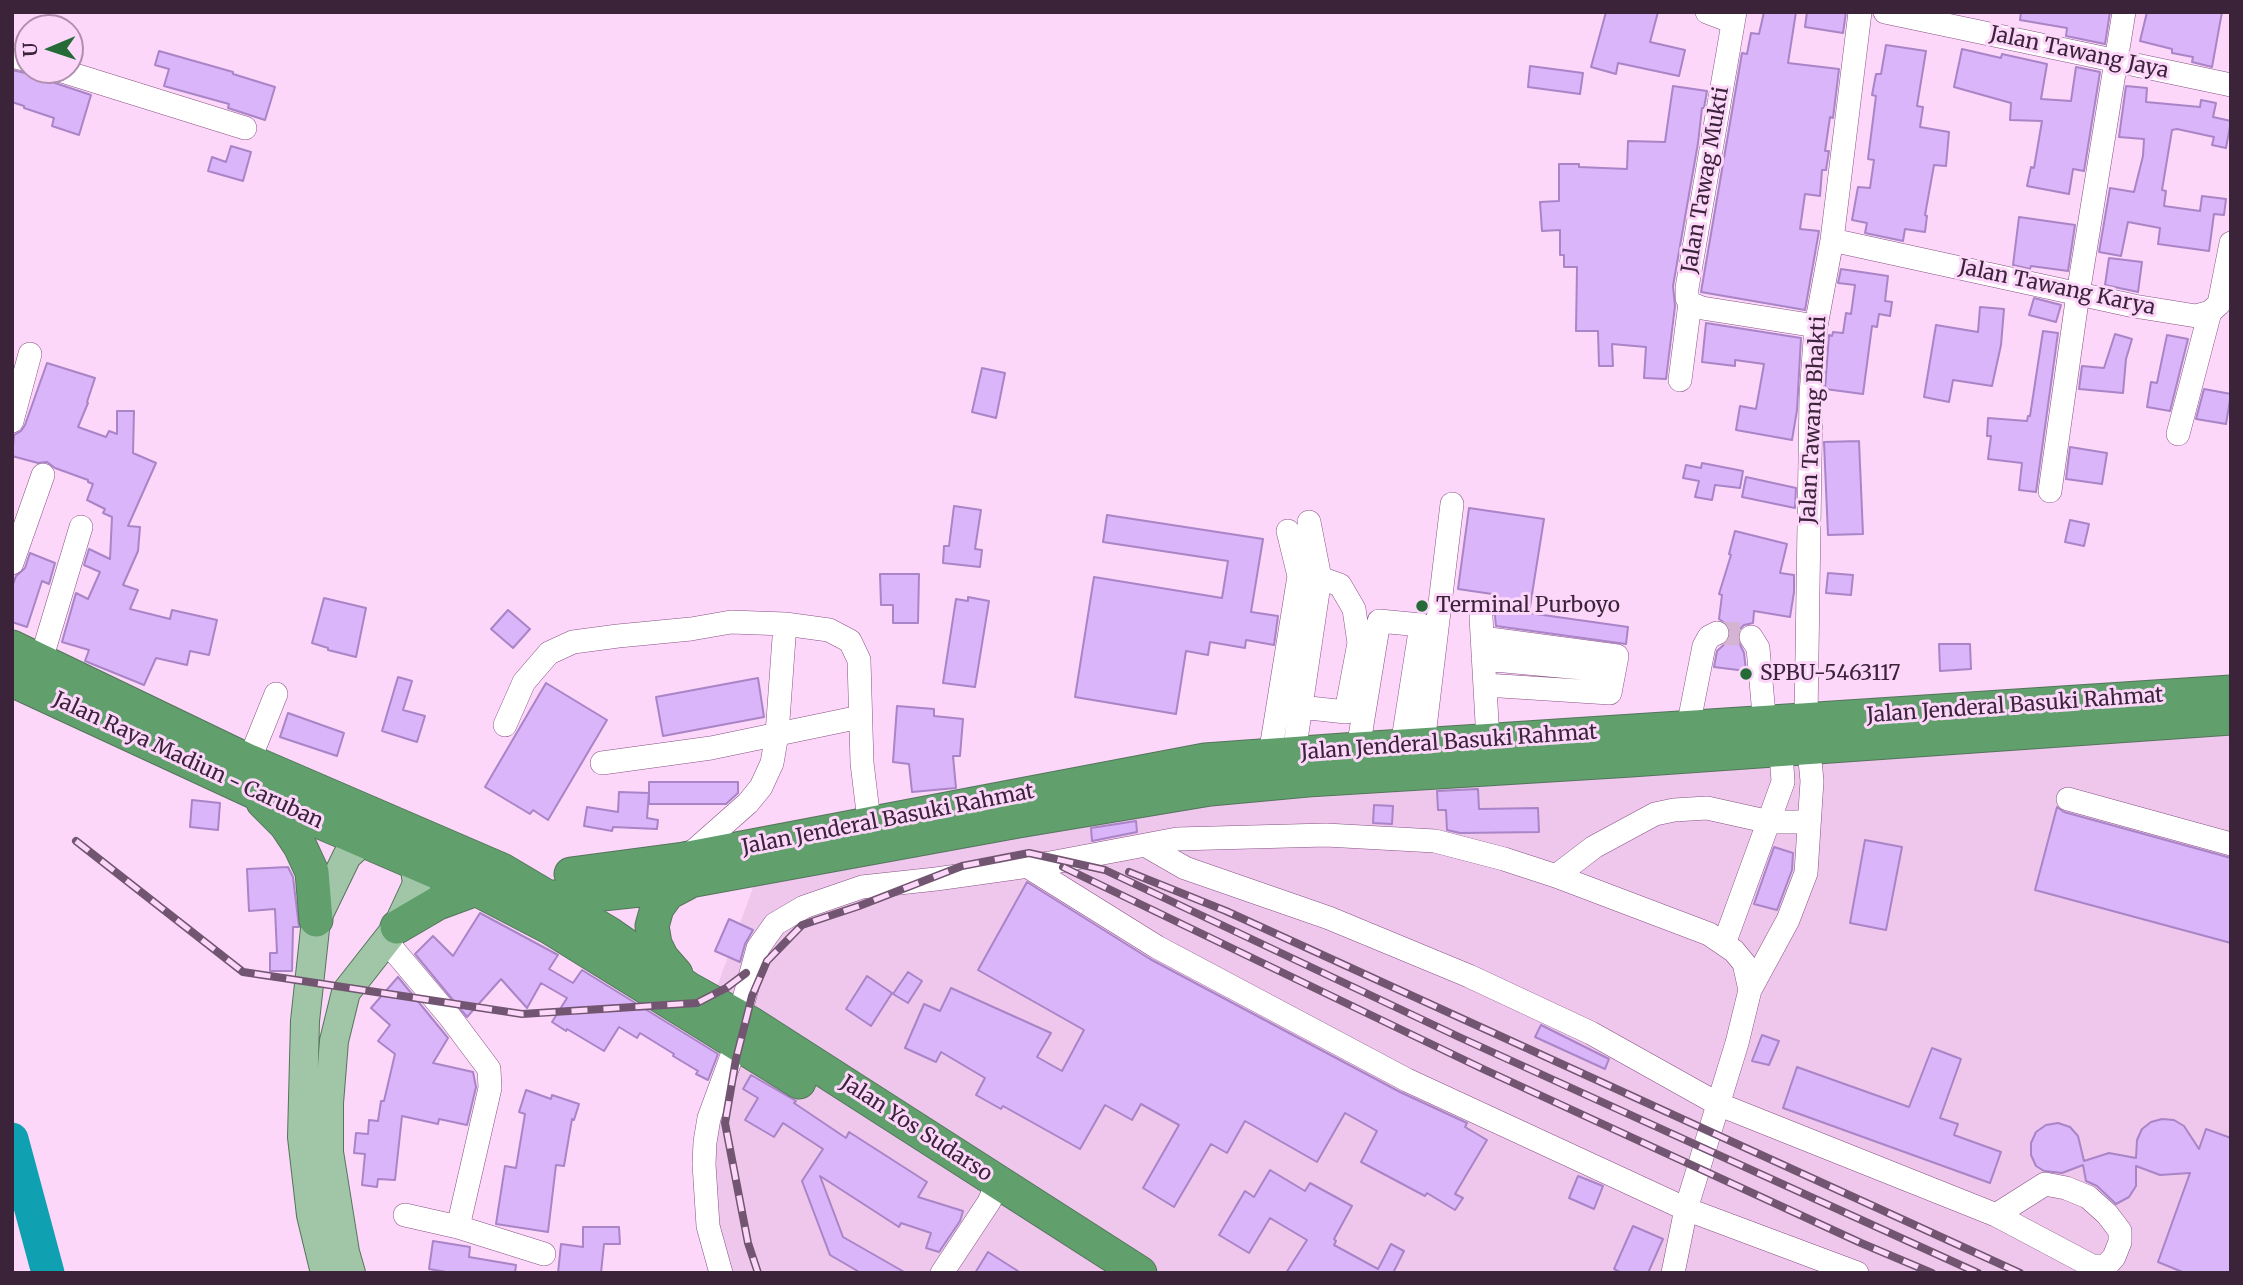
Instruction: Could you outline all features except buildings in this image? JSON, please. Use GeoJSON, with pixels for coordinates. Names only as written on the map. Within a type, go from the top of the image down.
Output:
{"type":"FeatureCollection","features":[{"type":"Feature","properties":{"kind":"highway","name":"Jalan Raya Madiun - Caruban"},"geometry":{"type":"LineString","coordinates":[[27,653],[248,774],[363,841],[415,863],[489,880]]}},
{"type":"Feature","properties":{"kind":"highway","name":"Jalan Raya Madiun - Caruban"},"geometry":{"type":"LineString","coordinates":[[12,680],[248,774],[334,797],[402,828],[489,880]]}},
{"type":"Feature","properties":{"kind":"highway","name":"Jalan Jenderal Basuki Rahmat"},"geometry":{"type":"LineString","coordinates":[[489,880],[683,867],[871,836],[1210,789],[1308,780],[1489,740],[1688,727],[1785,735],[2231,692]]}},
{"type":"Feature","properties":{"kind":"highway","name":"Jalan Jenderal Basuki Rahmat"},"geometry":{"type":"LineString","coordinates":[[871,836],[1205,761],[1282,754],[1358,748],[1430,751],[2231,718]]}},
{"type":"Feature","properties":{"kind":"highway"},"geometry":{"type":"LineString","coordinates":[[248,774],[300,846],[312,872],[316,920]]}},
{"type":"Feature","properties":{"kind":"highway"},"geometry":{"type":"LineString","coordinates":[[683,867],[640,890],[631,899],[626,917],[626,933],[629,947],[642,967],[685,999]]}},
{"type":"Feature","properties":{"kind":"highway"},"geometry":{"type":"LineString","coordinates":[[683,867],[657,908],[652,926],[655,944],[685,999]]}},
{"type":"Feature","properties":{"kind":"highway"},"geometry":{"type":"LineString","coordinates":[[391,934],[438,903],[489,880],[549,897],[640,890]]}},
{"type":"Feature","properties":{"kind":"highway"},"geometry":{"type":"LineString","coordinates":[[489,880],[549,927],[685,999]]}},
{"type":"Feature","properties":{"kind":"highway"},"geometry":{"type":"LineString","coordinates":[[549,897],[629,947]]}},
{"type":"Feature","properties":{"kind":"highway","name":"Jalan Yos Sudarso"},"geometry":{"type":"LineString","coordinates":[[685,999],[994,1192],[1140,1273]]}},
{"type":"Feature","properties":{"kind":"highway","name":"Jalan Yos Sudarso"},"geometry":{"type":"LineString","coordinates":[[994,1192],[1099,1273]]}},
{"type":"Feature","properties":{"kind":"main road"},"geometry":{"type":"LineString","coordinates":[[326,1273],[311,1215],[302,1137],[305,1021],[316,920],[347,856],[363,841],[402,828],[412,847],[417,884],[391,934],[346,992],[334,1041],[329,1103],[329,1152],[345,1252],[351,1273]]}},
{"type":"Feature","properties":{"kind":"street"},"geometry":{"type":"LineString","coordinates":[[1707,12],[1734,17]]}},
{"type":"Feature","properties":{"kind":"street","name":"Jalan Tawang Bhakti"},"geometry":{"type":"LineString","coordinates":[[1785,735],[1808,561],[1811,395],[1816,326],[1832,240],[1860,12]]}},
{"type":"Feature","properties":{"kind":"street","name":"Jalan Tawang Jaya"},"geometry":{"type":"LineString","coordinates":[[1885,12],[2231,85]]}},
{"type":"Feature","properties":{"kind":"street"},"geometry":{"type":"LineString","coordinates":[[2050,491],[2078,294],[2124,12]]}},
{"type":"Feature","properties":{"kind":"street","name":"Jalan Tawag Mukti"},"geometry":{"type":"LineString","coordinates":[[1734,17],[1686,288],[1687,298],[1690,303],[1702,308],[1816,326]]}},
{"type":"Feature","properties":{"kind":"street"},"geometry":{"type":"LineString","coordinates":[[84,78],[244,128]]}},
{"type":"Feature","properties":{"kind":"street","name":"Jalan Tawang Karya"},"geometry":{"type":"LineString","coordinates":[[1832,240],[2189,316],[2210,312]]}},
{"type":"Feature","properties":{"kind":"street"},"geometry":{"type":"LineString","coordinates":[[2178,434],[2210,312],[2219,304],[2231,243]]}},
{"type":"Feature","properties":{"kind":"street"},"geometry":{"type":"LineString","coordinates":[[1681,380],[1690,303]]}},
{"type":"Feature","properties":{"kind":"street"},"geometry":{"type":"LineString","coordinates":[[12,421],[30,354]]}},
{"type":"Feature","properties":{"kind":"street"},"geometry":{"type":"LineString","coordinates":[[12,563],[43,475]]}},
{"type":"Feature","properties":{"kind":"street"},"geometry":{"type":"LineString","coordinates":[[1430,751],[1452,504]]}},
{"type":"Feature","properties":{"kind":"street"},"geometry":{"type":"LineString","coordinates":[[1282,754],[1300,707],[1310,577],[1309,522]]}},
{"type":"Feature","properties":{"kind":"street"},"geometry":{"type":"LineString","coordinates":[[27,653],[82,527]]}},
{"type":"Feature","properties":{"kind":"street"},"geometry":{"type":"LineString","coordinates":[[1282,754],[1310,577],[1288,531]]}},
{"type":"Feature","properties":{"kind":"street"},"geometry":{"type":"LineString","coordinates":[[1300,707],[1346,712],[1359,643],[1354,609],[1340,585],[1310,577]]}},
{"type":"Feature","properties":{"kind":"street"},"geometry":{"type":"LineString","coordinates":[[1358,748],[1379,621],[1421,625],[1430,751]]}},
{"type":"Feature","properties":{"kind":"street"},"geometry":{"type":"LineString","coordinates":[[505,725],[524,682],[549,653],[573,642],[731,622],[785,624],[829,630],[850,641],[859,660],[862,763],[871,836]]}},
{"type":"Feature","properties":{"kind":"street"},"geometry":{"type":"LineString","coordinates":[[683,867],[761,787],[772,763],[777,734],[785,624]]}},
{"type":"Feature","properties":{"kind":"street"},"geometry":{"type":"LineString","coordinates":[[1688,727],[1704,646],[1709,637],[1717,633]]}},
{"type":"Feature","properties":{"kind":"street"},"geometry":{"type":"LineString","coordinates":[[1673,1273],[1686,1209],[1737,1043],[1750,990],[1788,920],[1806,873],[1812,781],[1785,735],[1758,648],[1751,637]]}},
{"type":"Feature","properties":{"kind":"street"},"geometry":{"type":"LineString","coordinates":[[1485,685],[1611,693],[1614,671],[1482,638],[1485,685],[1489,740]]}},
{"type":"Feature","properties":{"kind":"street"},"geometry":{"type":"LineString","coordinates":[[248,774],[276,694]]}},
{"type":"Feature","properties":{"kind":"street"},"geometry":{"type":"LineString","coordinates":[[602,763],[711,748],[860,717]]}},
{"type":"Feature","properties":{"kind":"street"},"geometry":{"type":"LineString","coordinates":[[1724,944],[1783,782],[1785,735]]}},
{"type":"Feature","properties":{"kind":"street"},"geometry":{"type":"LineString","coordinates":[[2068,799],[2231,844]]}},
{"type":"Feature","properties":{"kind":"street"},"geometry":{"type":"LineString","coordinates":[[1556,876],[1594,847],[1655,814],[1707,808],[1770,822],[1809,822]]}},
{"type":"Feature","properties":{"kind":"street"},"geometry":{"type":"LineString","coordinates":[[721,1273],[708,1226],[705,1142],[709,1118],[738,1030],[758,948],[775,924],[804,908],[862,887],[1027,866],[1177,839],[1326,835],[1435,842],[1504,859],[1556,876],[1709,934],[1734,951],[1744,963],[1750,990]]}},
{"type":"Feature","properties":{"kind":"street"},"geometry":{"type":"LineString","coordinates":[[1145,845],[1185,868],[1329,918],[1469,976],[1591,1033],[1718,1104],[1996,1214],[2092,1266],[2106,1266],[2115,1257],[2120,1242],[2120,1231],[2107,1214],[2088,1197],[2066,1188],[2045,1184],[1996,1214]]}},
{"type":"Feature","properties":{"kind":"street"},"geometry":{"type":"LineString","coordinates":[[1027,866],[1157,947],[1408,1080],[1686,1209],[1857,1273]]}},
{"type":"Feature","properties":{"kind":"street"},"geometry":{"type":"LineString","coordinates":[[391,934],[489,1069],[489,1088],[458,1227]]}},
{"type":"Feature","properties":{"kind":"street"},"geometry":{"type":"LineString","coordinates":[[942,1273],[994,1192]]}},
{"type":"Feature","properties":{"kind":"street"},"geometry":{"type":"LineString","coordinates":[[405,1215],[458,1227],[544,1254]]}},
{"type":"Feature","properties":{"kind":"shaded area"},"geometry":{"type":"Polygon","coordinates":[[[2231,734],[2231,1273],[723,1273],[693,1181],[725,1053],[718,984],[755,882],[1166,808],[2231,734]]]}},
{"type":"Feature","properties":{"kind":"waterway"},"geometry":{"type":"LineString","coordinates":[[12,1139],[48,1273]]}},
{"type":"Feature","properties":{"kind":"tunnel"},"geometry":{"type":"LineString","coordinates":[[1717,633],[1751,637]]}},
{"type":"Feature","properties":{"kind":"railway"},"geometry":{"type":"LineString","coordinates":[[76,841],[243,972],[522,1014],[697,1003],[726,988],[746,973]]}},
{"type":"Feature","properties":{"kind":"railway"},"geometry":{"type":"LineString","coordinates":[[758,1273],[748,1243],[725,1123],[736,1059],[752,996],[767,961],[802,925],[962,866],[1029,853],[1105,870],[1459,1037],[1978,1273]]}},
{"type":"Feature","properties":{"kind":"railway"},"geometry":{"type":"LineString","coordinates":[[1063,867],[1483,1069],[1932,1273]]}},
{"type":"Feature","properties":{"kind":"railway"},"geometry":{"type":"LineString","coordinates":[[1129,872],[1226,911],[2020,1273]]}},
{"type":"Feature","properties":{"kind":"place","name":"Terminal Purboyo"},"geometry":{"type":"Point","coordinates":[1422,606]}},
{"type":"Feature","properties":{"kind":"place","name":"SPBU-5463117"},"geometry":{"type":"Point","coordinates":[1746,674]}}]}
